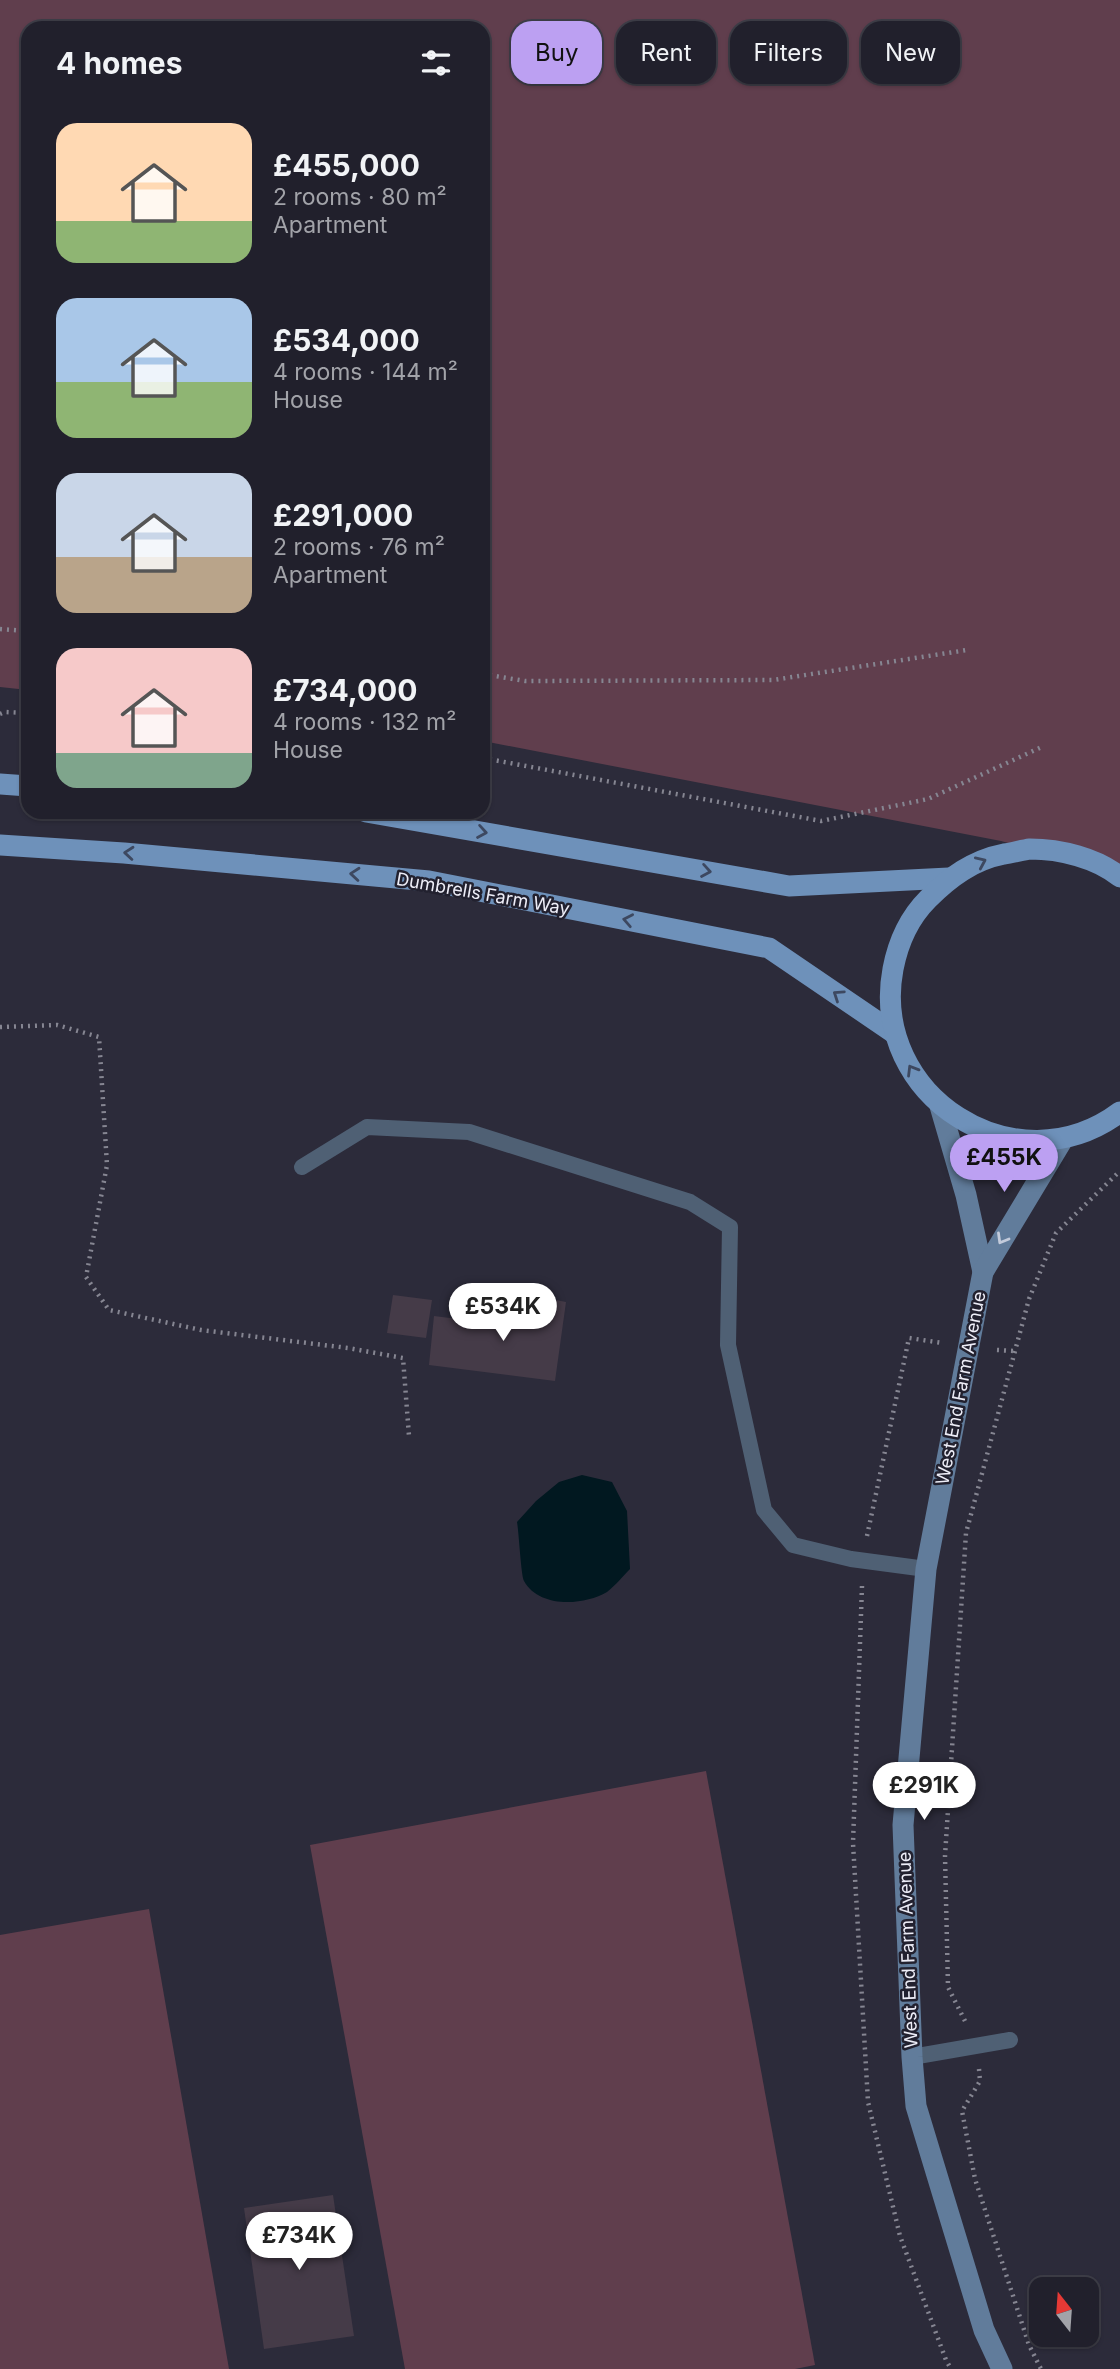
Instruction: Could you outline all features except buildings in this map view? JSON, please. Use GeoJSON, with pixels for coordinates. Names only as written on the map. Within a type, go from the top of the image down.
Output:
{"type":"FeatureCollection","features":[{"type":"Feature","properties":{"kind":"main road"},"geometry":{"type":"LineString","coordinates":[[0,784],[21,786]]}},
{"type":"Feature","properties":{"kind":"main road"},"geometry":{"type":"LineString","coordinates":[[406,819],[789,886],[949,878]]}},
{"type":"Feature","properties":{"kind":"main road","name":"Dumbrells Farm Way"},"geometry":{"type":"LineString","coordinates":[[0,845],[124,853],[429,881],[769,948],[894,1033]]}},
{"type":"Feature","properties":{"kind":"main road"},"geometry":{"type":"LineString","coordinates":[[1120,877],[1073,854],[1030,849],[987,858],[949,878],[918,909],[898,947],[889,990],[894,1033],[912,1073],[940,1106],[977,1129],[1019,1140],[1063,1139],[1104,1124],[1120,1112]]}},
{"type":"Feature","properties":{"kind":"street","name":"West End Farm Avenue"},"geometry":{"type":"LineString","coordinates":[[940,1106],[966,1195],[983,1272]]}},
{"type":"Feature","properties":{"kind":"street","name":"West End Farm Avenue"},"geometry":{"type":"LineString","coordinates":[[1002,2369],[984,2330],[916,2105],[903,1825],[926,1569],[983,1272],[1063,1139]]}},
{"type":"Feature","properties":{"kind":"lane"},"geometry":{"type":"LineString","coordinates":[[302,1167],[367,1127],[469,1132],[690,1202],[730,1227],[728,1345],[764,1510],[793,1545],[851,1559],[926,1569]]}},
{"type":"Feature","properties":{"kind":"lane"},"geometry":{"type":"LineString","coordinates":[[912,2057],[1010,2040]]}},
{"type":"Feature","properties":{"kind":"path"},"geometry":{"type":"LineString","coordinates":[[0,629],[21,630]]}},
{"type":"Feature","properties":{"kind":"path"},"geometry":{"type":"LineString","coordinates":[[490,675],[525,681],[773,680],[967,650]]}},
{"type":"Feature","properties":{"kind":"path"},"geometry":{"type":"LineString","coordinates":[[0,714],[21,713]]}},
{"type":"Feature","properties":{"kind":"path"},"geometry":{"type":"LineString","coordinates":[[490,759],[821,821],[928,799],[1044,746]]}},
{"type":"Feature","properties":{"kind":"path"},"geometry":{"type":"LineString","coordinates":[[0,1027],[57,1025],[99,1037],[107,1165],[86,1277],[109,1310],[201,1330],[348,1348],[403,1358],[409,1436]]}},
{"type":"Feature","properties":{"kind":"path"},"geometry":{"type":"LineString","coordinates":[[1041,2369],[1029,2345],[975,2179],[962,2111],[980,2081],[974,2039],[948,1987],[945,1856],[966,1534],[1029,1299],[1056,1233],[1120,1171]]}},
{"type":"Feature","properties":{"kind":"shaded area"},"geometry":{"type":"Polygon","coordinates":[[[0,0],[1120,0],[1120,874],[1001,841],[490,742],[490,21],[21,21],[21,689],[0,687],[0,0]]]}},
{"type":"Feature","properties":{"kind":"shaded area"},"geometry":{"type":"Polygon","coordinates":[[[706,1771],[815,2365],[795,2369],[405,2369],[310,1845],[706,1771]]]}},
{"type":"Feature","properties":{"kind":"shaded area"},"geometry":{"type":"Polygon","coordinates":[[[149,1909],[229,2369],[0,2369],[0,1935],[149,1909]]]}},
{"type":"Feature","properties":{"kind":"water"},"geometry":{"type":"Polygon","coordinates":[[[582,1475],[612,1482],[627,1511],[630,1569],[610,1590],[597,1597],[574,1602],[551,1600],[531,1590],[524,1581],[517,1522],[536,1501],[559,1482],[582,1475]]]}}]}
